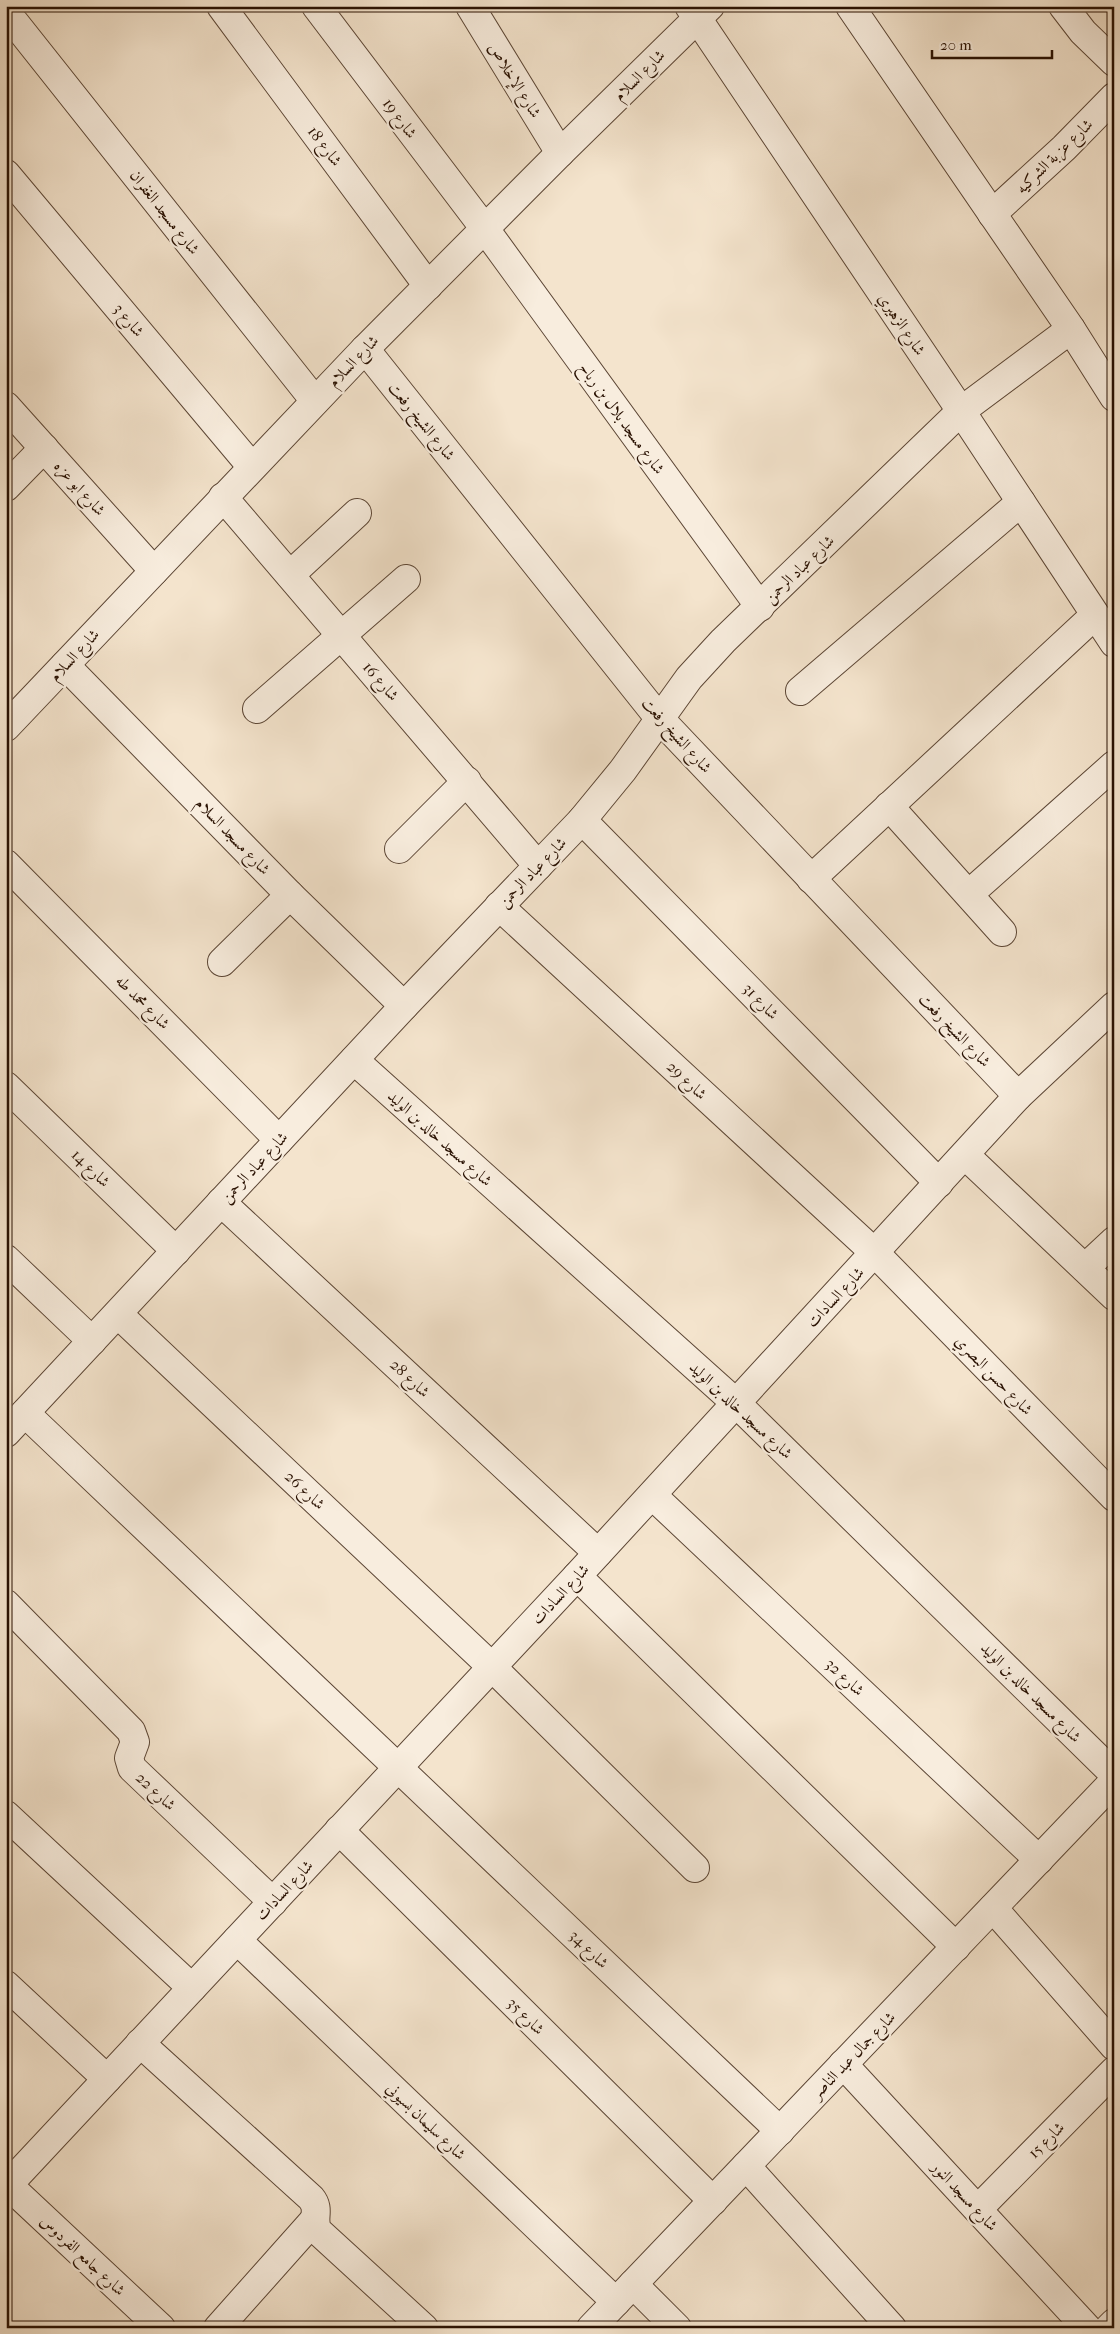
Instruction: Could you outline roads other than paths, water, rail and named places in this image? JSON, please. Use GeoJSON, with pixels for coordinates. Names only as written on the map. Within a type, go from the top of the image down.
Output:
{"type":"FeatureCollection","features":[{"type":"Feature","properties":{"kind":"street","name":"شارع 18"},"geometry":{"type":"LineString","coordinates":[[221,6],[428,286]]}},
{"type":"Feature","properties":{"kind":"street","name":"شارع 19"},"geometry":{"type":"LineString","coordinates":[[316,6],[485,229]]}},
{"type":"Feature","properties":{"kind":"street","name":"شارع الإخلاص"},"geometry":{"type":"LineString","coordinates":[[470,6],[560,153]]}},
{"type":"Feature","properties":{"kind":"street"},"geometry":{"type":"LineString","coordinates":[[850,6],[1071,329],[1114,397]]}},
{"type":"Feature","properties":{"kind":"street"},"geometry":{"type":"LineString","coordinates":[[1063,6],[1084,32],[1114,62]]}},
{"type":"Feature","properties":{"kind":"street","name":"شارع السلام"},"geometry":{"type":"LineString","coordinates":[[6,727],[365,349],[560,153],[698,10]]}},
{"type":"Feature","properties":{"kind":"street","name":"شارع الزهيري"},"geometry":{"type":"LineString","coordinates":[[698,10],[1114,643]]}},
{"type":"Feature","properties":{"kind":"street","name":"شارع مسجد الغفران"},"geometry":{"type":"LineString","coordinates":[[15,19],[315,401]]}},
{"type":"Feature","properties":{"kind":"street","name":"شارع عزبة الشركيه"},"geometry":{"type":"LineString","coordinates":[[992,214],[1064,148],[1114,97]]}},
{"type":"Feature","properties":{"kind":"street","name":"شارع 3"},"geometry":{"type":"LineString","coordinates":[[6,174],[252,467]]}},
{"type":"Feature","properties":{"kind":"street","name":"شارع مسجد بلال بن رباح"},"geometry":{"type":"LineString","coordinates":[[485,229],[760,607]]}},
{"type":"Feature","properties":{"kind":"street","name":"شارع عباد الرحمن"},"geometry":{"type":"LineString","coordinates":[[11,1426],[118,1314],[404,1006],[582,820],[623,770],[689,678],[723,641],[962,411],[1071,329]]}},
{"type":"Feature","properties":{"kind":"street","name":"شارع الشيخ رفعت"},"geometry":{"type":"LineString","coordinates":[[365,349],[659,718],[1018,1096]]}},
{"type":"Feature","properties":{"kind":"street","name":"شارع ابو عزه"},"geometry":{"type":"LineString","coordinates":[[6,406],[154,571]]}},
{"type":"Feature","properties":{"kind":"street"},"geometry":{"type":"LineString","coordinates":[[6,487],[44,448]]}},
{"type":"Feature","properties":{"kind":"street","name":"شارع 16"},"geometry":{"type":"LineString","coordinates":[[223,498],[538,866]]}},
{"type":"Feature","properties":{"kind":"street"},"geometry":{"type":"LineString","coordinates":[[800,691],[1021,502]]}},
{"type":"Feature","properties":{"kind":"street"},"geometry":{"type":"LineString","coordinates":[[290,575],[357,513]]}},
{"type":"Feature","properties":{"kind":"street"},"geometry":{"type":"LineString","coordinates":[[256,709],[406,579]]}},
{"type":"Feature","properties":{"kind":"street"},"geometry":{"type":"LineString","coordinates":[[811,879],[1095,614]]}},
{"type":"Feature","properties":{"kind":"street","name":"شارع مسجد السلام"},"geometry":{"type":"LineString","coordinates":[[65,665],[290,895],[404,1006]]}},
{"type":"Feature","properties":{"kind":"street"},"geometry":{"type":"LineString","coordinates":[[969,894],[1114,765]]}},
{"type":"Feature","properties":{"kind":"street"},"geometry":{"type":"LineString","coordinates":[[399,849],[467,782]]}},
{"type":"Feature","properties":{"kind":"street"},"geometry":{"type":"LineString","coordinates":[[889,806],[1002,932]]}},
{"type":"Feature","properties":{"kind":"street","name":"شارع 31"},"geometry":{"type":"LineString","coordinates":[[582,820],[940,1183]]}},
{"type":"Feature","properties":{"kind":"street","name":"شارع محمد طه"},"geometry":{"type":"LineString","coordinates":[[6,864],[279,1140]]}},
{"type":"Feature","properties":{"kind":"street"},"geometry":{"type":"LineString","coordinates":[[222,962],[290,895]]}},
{"type":"Feature","properties":{"kind":"street","name":"شارع 29"},"geometry":{"type":"LineString","coordinates":[[499,906],[875,1253]]}},
{"type":"Feature","properties":{"kind":"street","name":"شارع السادات"},"geometry":{"type":"LineString","coordinates":[[7,2184],[577,1576],[1018,1096],[1114,1006]]}},
{"type":"Feature","properties":{"kind":"street","name":"شارع مسجد خالد بن الوليد"},"geometry":{"type":"LineString","coordinates":[[354,1060],[736,1403],[1114,1774]]}},
{"type":"Feature","properties":{"kind":"street","name":"شارع 14"},"geometry":{"type":"LineString","coordinates":[[6,1086],[176,1251]]}},
{"type":"Feature","properties":{"kind":"street"},"geometry":{"type":"LineString","coordinates":[[965,1155],[1114,1296]]}},
{"type":"Feature","properties":{"kind":"street","name":"شارع 28"},"geometry":{"type":"LineString","coordinates":[[221,1202],[598,1553]]}},
{"type":"Feature","properties":{"kind":"street"},"geometry":{"type":"LineString","coordinates":[[1085,1268],[1114,1240]]}},
{"type":"Feature","properties":{"kind":"street","name":"شارع حسن البصري"},"geometry":{"type":"LineString","coordinates":[[875,1253],[1114,1497]]}},
{"type":"Feature","properties":{"kind":"street"},"geometry":{"type":"LineString","coordinates":[[6,1259],[92,1341]]}},
{"type":"Feature","properties":{"kind":"street","name":"شارع 26"},"geometry":{"type":"LineString","coordinates":[[118,1314],[492,1667],[696,1868]]}},
{"type":"Feature","properties":{"kind":"street","name":"شارع 34"},"geometry":{"type":"LineString","coordinates":[[11,1426],[399,1766],[780,2131]]}},
{"type":"Feature","properties":{"kind":"street","name":"شارع 32"},"geometry":{"type":"LineString","coordinates":[[652,1495],[1039,1860]]}},
{"type":"Feature","properties":{"kind":"street"},"geometry":{"type":"LineString","coordinates":[[577,1576],[956,1947]]}},
{"type":"Feature","properties":{"kind":"street","name":"شارع 22"},"geometry":{"type":"LineString","coordinates":[[6,1604],[131,1731],[135,1742],[129,1758],[132,1768],[273,1902]]}},
{"type":"Feature","properties":{"kind":"street","name":"شارع جمال عبد الناصر"},"geometry":{"type":"LineString","coordinates":[[591,2328],[1114,1781]]}},
{"type":"Feature","properties":{"kind":"street"},"geometry":{"type":"LineString","coordinates":[[6,1815],[192,1988]]}},
{"type":"Feature","properties":{"kind":"street","name":"شارع 35"},"geometry":{"type":"LineString","coordinates":[[339,1830],[712,2202]]}},
{"type":"Feature","properties":{"kind":"street"},"geometry":{"type":"LineString","coordinates":[[993,1908],[1114,2046]]}},
{"type":"Feature","properties":{"kind":"street","name":"شارع سليمان بسيوني"},"geometry":{"type":"LineString","coordinates":[[237,1940],[625,2293],[677,2328]]}},
{"type":"Feature","properties":{"kind":"street"},"geometry":{"type":"LineString","coordinates":[[6,1986],[107,2079]]}},
{"type":"Feature","properties":{"kind":"street"},"geometry":{"type":"LineString","coordinates":[[140,2043],[316,2203],[318,2212],[314,2225],[322,2236],[424,2328]]}},
{"type":"Feature","properties":{"kind":"street","name":"شارع مسجد النور"},"geometry":{"type":"LineString","coordinates":[[843,2064],[1087,2328]]}},
{"type":"Feature","properties":{"kind":"street","name":"شارع 15"},"geometry":{"type":"LineString","coordinates":[[978,2209],[1114,2071]]}},
{"type":"Feature","properties":{"kind":"street"},"geometry":{"type":"LineString","coordinates":[[746,2166],[892,2328]]}},
{"type":"Feature","properties":{"kind":"street","name":"شارع جامع الفردوس"},"geometry":{"type":"LineString","coordinates":[[7,2184],[160,2328]]}},
{"type":"Feature","properties":{"kind":"street"},"geometry":{"type":"LineString","coordinates":[[218,2328],[316,2219]]}},
{"type":"Feature","properties":{"kind":"street"},"geometry":{"type":"LineString","coordinates":[[1109,2328],[1114,2323]]}}]}
